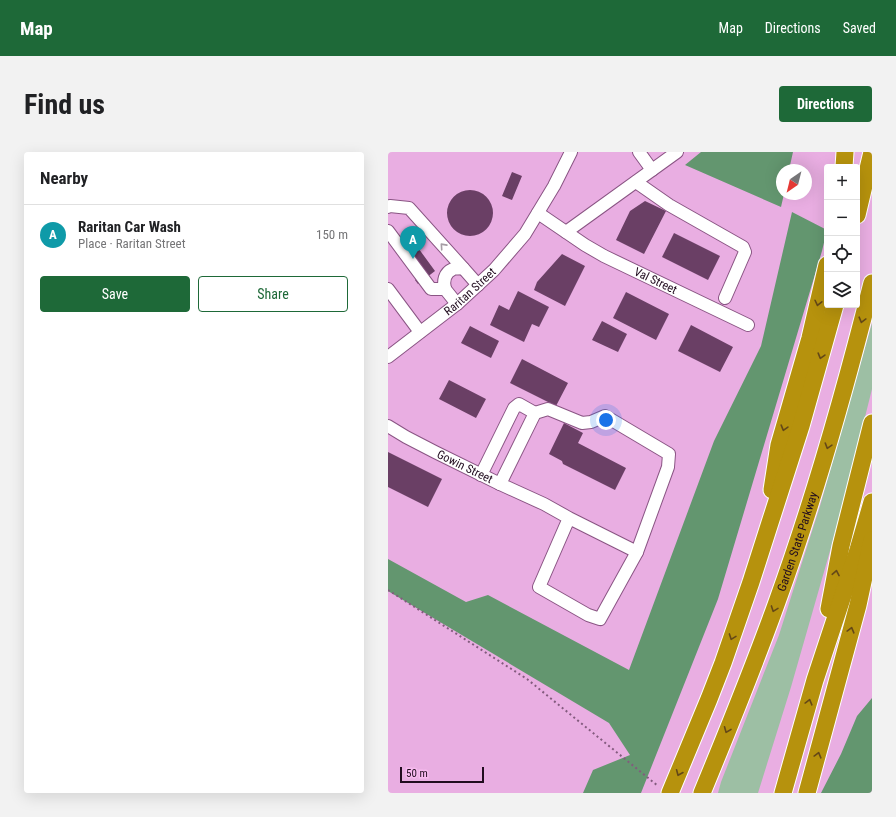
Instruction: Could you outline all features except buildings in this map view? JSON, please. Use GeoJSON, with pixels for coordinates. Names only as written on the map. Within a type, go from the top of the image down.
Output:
{"type":"FeatureCollection","features":[{"type":"Feature","properties":{"kind":"highway"},"geometry":{"type":"LineString","coordinates":[[844,164],[845,152]]}},
{"type":"Feature","properties":{"kind":"highway"},"geometry":{"type":"LineString","coordinates":[[860,202],[872,152]]}},
{"type":"Feature","properties":{"kind":"highway"},"geometry":{"type":"LineString","coordinates":[[763,547],[779,445],[806,351],[825,272]]}},
{"type":"Feature","properties":{"kind":"highway","name":"Garden State Parkway"},"geometry":{"type":"LineString","coordinates":[[702,793],[761,646],[802,529],[836,419],[872,283]]}},
{"type":"Feature","properties":{"kind":"highway"},"geometry":{"type":"LineString","coordinates":[[666,791],[687,753],[723,662],[763,547],[801,426],[834,308]]}},
{"type":"Feature","properties":{"kind":"highway"},"geometry":{"type":"LineString","coordinates":[[814,680],[841,546],[872,423]]}},
{"type":"Feature","properties":{"kind":"highway"},"geometry":{"type":"LineString","coordinates":[[783,793],[814,680],[858,550],[872,502]]}},
{"type":"Feature","properties":{"kind":"highway"},"geometry":{"type":"LineString","coordinates":[[807,793],[858,605],[872,540]]}},
{"type":"Feature","properties":{"kind":"highway"},"geometry":{"type":"LineString","coordinates":[[858,605],[872,569]]}},
{"type":"Feature","properties":{"kind":"street"},"geometry":{"type":"LineString","coordinates":[[639,152],[652,170]]}},
{"type":"Feature","properties":{"kind":"street","name":"Raritan Street"},"geometry":{"type":"LineString","coordinates":[[388,357],[457,304],[510,253],[525,234],[573,154]]}},
{"type":"Feature","properties":{"kind":"street"},"geometry":{"type":"LineString","coordinates":[[538,213],[566,232],[636,182],[672,154]]}},
{"type":"Feature","properties":{"kind":"street"},"geometry":{"type":"LineString","coordinates":[[636,182],[669,205],[743,248],[745,252],[725,298]]}},
{"type":"Feature","properties":{"kind":"street"},"geometry":{"type":"LineString","coordinates":[[388,207],[409,208],[478,285]]}},
{"type":"Feature","properties":{"kind":"street"},"geometry":{"type":"LineString","coordinates":[[388,231],[431,289],[445,289]]}},
{"type":"Feature","properties":{"kind":"street","name":"Val Street"},"geometry":{"type":"LineString","coordinates":[[566,232],[604,256],[748,325]]}},
{"type":"Feature","properties":{"kind":"street"},"geometry":{"type":"LineString","coordinates":[[457,304],[445,289],[443,282],[446,275],[453,269],[463,268]]}},
{"type":"Feature","properties":{"kind":"street"},"geometry":{"type":"LineString","coordinates":[[388,289],[420,332]]}},
{"type":"Feature","properties":{"kind":"street"},"geometry":{"type":"LineString","coordinates":[[482,475],[514,408],[519,404],[535,413],[548,409],[582,423],[591,422],[605,416],[669,454],[668,468],[637,552],[600,619],[588,615],[539,587],[569,518]]}},
{"type":"Feature","properties":{"kind":"street"},"geometry":{"type":"LineString","coordinates":[[500,484],[535,413]]}},
{"type":"Feature","properties":{"kind":"street","name":"Gowin Street"},"geometry":{"type":"LineString","coordinates":[[388,426],[406,437],[500,484],[544,504],[637,552]]}},
{"type":"Feature","properties":{"kind":"path"},"geometry":{"type":"LineString","coordinates":[[388,590],[527,679],[666,791]]}},
{"type":"Feature","properties":{"kind":"green space"},"geometry":{"type":"Polygon","coordinates":[[[701,152],[793,152],[790,164],[776,164],[776,200],[783,200],[781,207],[685,165],[701,152]]]}},
{"type":"Feature","properties":{"kind":"green space"},"geometry":{"type":"Polygon","coordinates":[[[792,212],[824,228],[824,243],[718,599],[641,793],[583,793],[593,770],[630,755],[609,723],[388,591],[388,559],[466,602],[488,595],[629,670],[714,441],[761,346],[792,212]]]}},
{"type":"Feature","properties":{"kind":"green space"},"geometry":{"type":"Polygon","coordinates":[[[872,323],[872,389],[842,509],[791,687],[758,793],[718,793],[779,635],[820,506],[872,323]]]}},
{"type":"Feature","properties":{"kind":"green space"},"geometry":{"type":"Polygon","coordinates":[[[872,698],[872,793],[821,793],[841,754],[857,716],[872,698]]]}},
{"type":"Feature","properties":{"kind":"place","name":"Raritan Car Wash"},"geometry":{"type":"Point","coordinates":[413,259]}}]}
